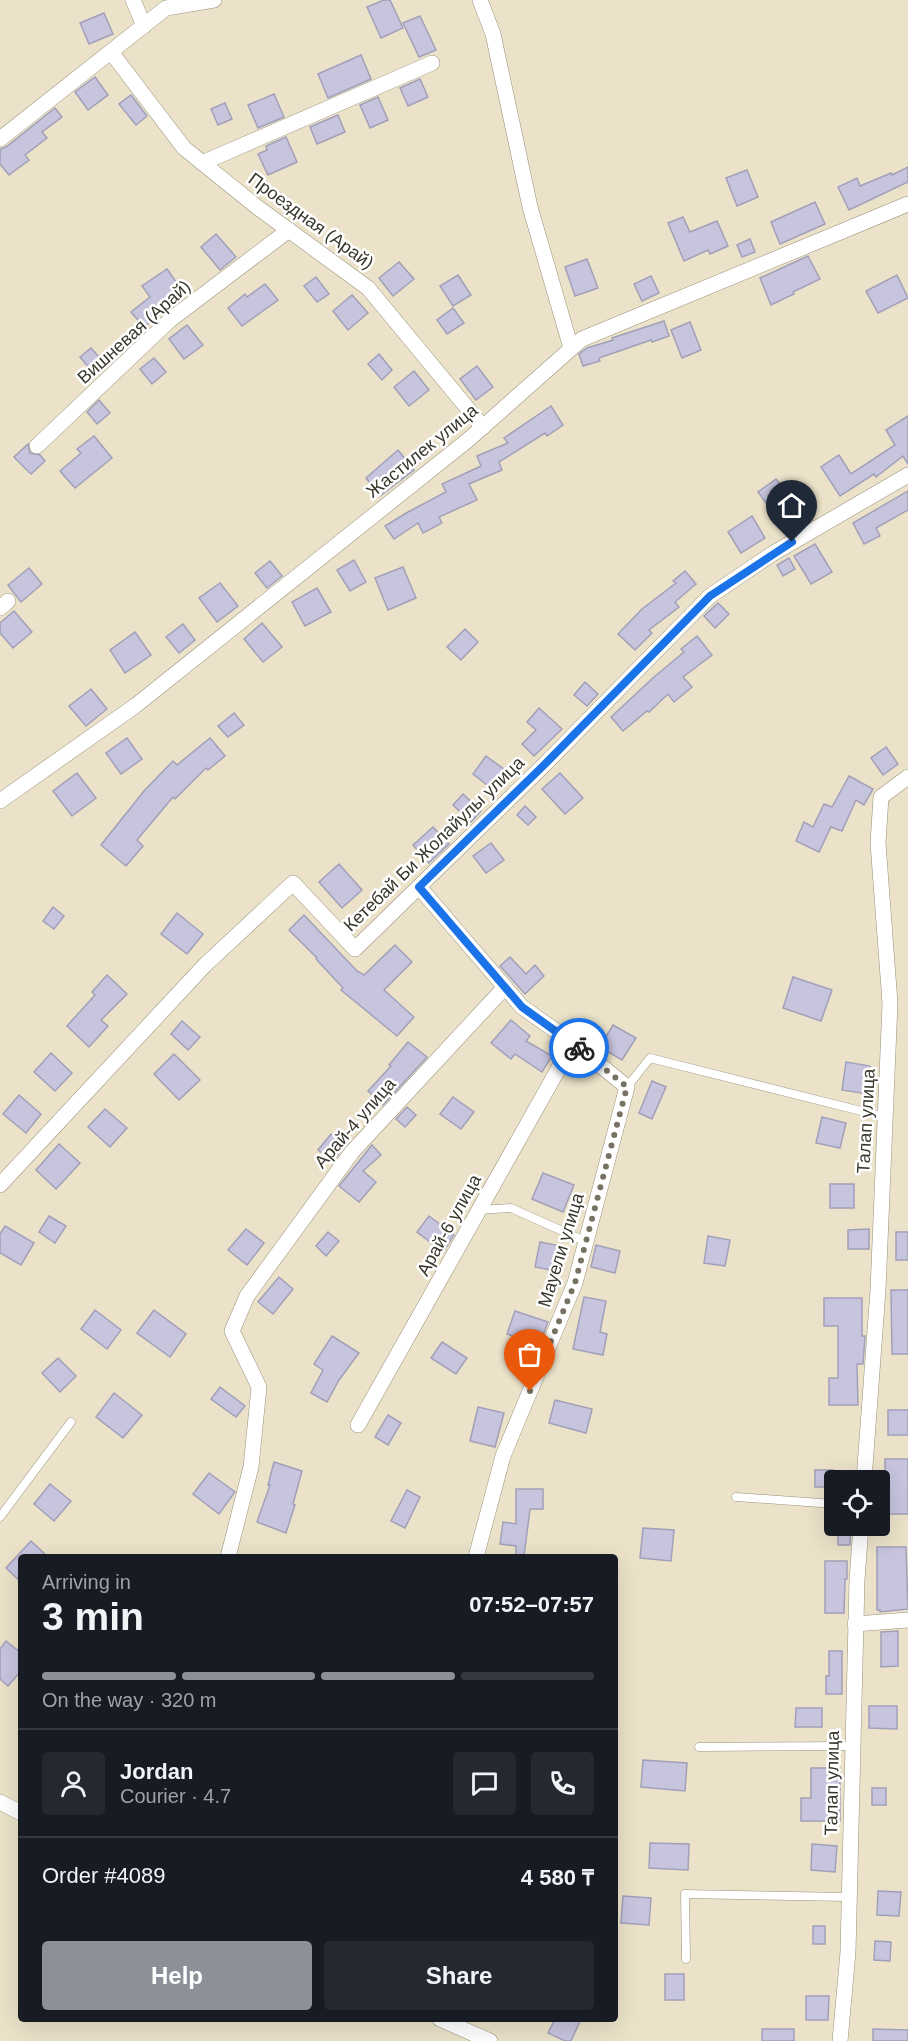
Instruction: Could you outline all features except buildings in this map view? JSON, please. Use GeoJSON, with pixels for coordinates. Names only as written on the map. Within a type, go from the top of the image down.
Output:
{"type":"FeatureCollection","features":[{"type":"Feature","properties":{"kind":"street"},"geometry":{"type":"LineString","coordinates":[[133,0],[144,26]]}},
{"type":"Feature","properties":{"kind":"street"},"geometry":{"type":"LineString","coordinates":[[0,139],[166,8],[214,0]]}},
{"type":"Feature","properties":{"kind":"street"},"geometry":{"type":"LineString","coordinates":[[480,0],[493,34],[530,207],[571,348]]}},
{"type":"Feature","properties":{"kind":"street","name":"Проездная (Арай)"},"geometry":{"type":"LineString","coordinates":[[111,52],[184,148],[368,288],[483,427]]}},
{"type":"Feature","properties":{"kind":"street"},"geometry":{"type":"LineString","coordinates":[[202,163],[432,63]]}},
{"type":"Feature","properties":{"kind":"street","name":"Жастилек улица"},"geometry":{"type":"LineString","coordinates":[[0,801],[135,706],[483,427],[582,339],[908,204]]}},
{"type":"Feature","properties":{"kind":"street","name":"Вишневая (Арай)"},"geometry":{"type":"LineString","coordinates":[[38,446],[170,320],[289,230]]}},
{"type":"Feature","properties":{"kind":"street","name":"Кетебай Би Жолайулы улица"},"geometry":{"type":"LineString","coordinates":[[0,1185],[205,965],[293,883],[356,949],[544,765],[710,596],[772,554],[908,476]]}},
{"type":"Feature","properties":{"kind":"street","name":"Талап улица"},"geometry":{"type":"LineString","coordinates":[[865,1470],[878,1290],[890,1004],[878,843],[881,797],[908,777]]}},
{"type":"Feature","properties":{"kind":"street"},"geometry":{"type":"LineString","coordinates":[[419,887],[522,1007],[627,1087]]}},
{"type":"Feature","properties":{"kind":"street","name":"Арай-4 улица"},"geometry":{"type":"LineString","coordinates":[[229,1554],[251,1467],[259,1387],[232,1331],[247,1296],[352,1152],[505,987]]}},
{"type":"Feature","properties":{"kind":"street","name":"Арай-6 улица"},"geometry":{"type":"LineString","coordinates":[[358,1425],[573,1044]]}},
{"type":"Feature","properties":{"kind":"street","name":"Мауели улица"},"geometry":{"type":"LineString","coordinates":[[477,1554],[503,1456],[575,1283],[627,1087]]}},
{"type":"Feature","properties":{"kind":"street","name":"Талап улица"},"geometry":{"type":"LineString","coordinates":[[840,2041],[848,1952],[855,1624],[860,1536]]}},
{"type":"Feature","properties":{"kind":"street"},"geometry":{"type":"LineString","coordinates":[[855,1624],[908,1620]]}},
{"type":"Feature","properties":{"kind":"street"},"geometry":{"type":"LineString","coordinates":[[0,1802],[18,1811]]}},
{"type":"Feature","properties":{"kind":"street"},"geometry":{"type":"LineString","coordinates":[[447,2022],[490,2041]]}},
{"type":"Feature","properties":{"kind":"lane"},"geometry":{"type":"LineString","coordinates":[[627,1087],[650,1058],[885,1118]]}},
{"type":"Feature","properties":{"kind":"lane"},"geometry":{"type":"LineString","coordinates":[[479,1210],[511,1208],[587,1242]]}},
{"type":"Feature","properties":{"kind":"lane"},"geometry":{"type":"LineString","coordinates":[[0,1517],[71,1422]]}},
{"type":"Feature","properties":{"kind":"lane"},"geometry":{"type":"LineString","coordinates":[[735,1497],[824,1503]]}},
{"type":"Feature","properties":{"kind":"lane"},"geometry":{"type":"LineString","coordinates":[[699,1747],[853,1746]]}},
{"type":"Feature","properties":{"kind":"lane"},"geometry":{"type":"LineString","coordinates":[[686,1959],[685,1894],[849,1897]]}},
{"type":"Feature","properties":{"kind":"way so far"},"geometry":{"type":"LineString","coordinates":[[530,1391],[575,1283],[627,1087],[579,1048]]}},
{"type":"Feature","properties":{"kind":"route"},"geometry":{"type":"LineString","coordinates":[[579,1048],[522,1007],[419,887],[544,765],[710,596],[792,542]]}}]}
